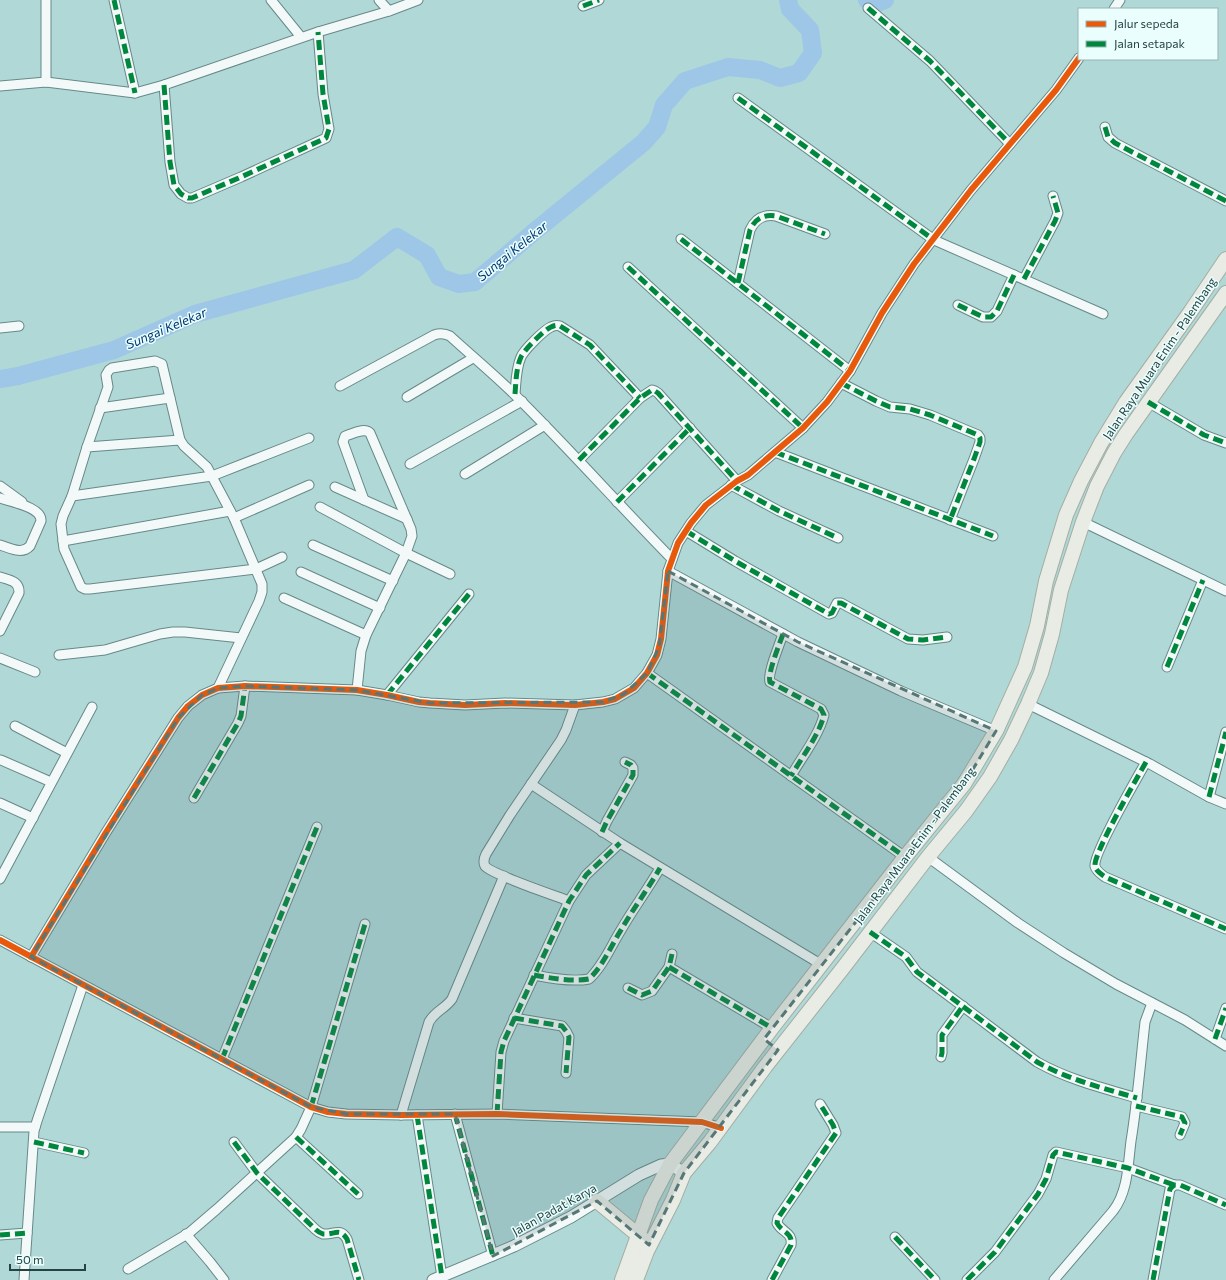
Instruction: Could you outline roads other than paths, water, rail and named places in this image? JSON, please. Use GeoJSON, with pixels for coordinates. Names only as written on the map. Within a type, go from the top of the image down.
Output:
{"type":"FeatureCollection","features":[{"type":"Feature","properties":{"kind":"main road","name":"Jalan Raya Muara Enim - Palembang"},"geometry":{"type":"LineString","coordinates":[[622,1280],[651,1200],[670,1164],[822,964],[964,784],[996,731],[1025,667],[1037,626],[1046,581],[1066,515],[1081,481],[1101,443],[1123,407],[1226,259]]}},
{"type":"Feature","properties":{"kind":"main road","name":"Jalan Raya Muara Enim - Palembang"},"geometry":{"type":"LineString","coordinates":[[636,1280],[649,1245],[673,1200],[684,1173],[721,1128],[778,1050],[928,857],[966,811],[990,777],[1011,740],[1041,673],[1052,634],[1061,590],[1083,522],[1097,486],[1114,453],[1148,402],[1226,292]]}},
{"type":"Feature","properties":{"kind":"main road"},"geometry":{"type":"LineString","coordinates":[[768,1034],[778,1050]]}},
{"type":"Feature","properties":{"kind":"main road"},"geometry":{"type":"LineString","coordinates":[[598,1200],[649,1245]]}},
{"type":"Feature","properties":{"kind":"street"},"geometry":{"type":"LineString","coordinates":[[46,0],[46,82]]}},
{"type":"Feature","properties":{"kind":"street"},"geometry":{"type":"LineString","coordinates":[[114,0],[135,93]]}},
{"type":"Feature","properties":{"kind":"street"},"geometry":{"type":"LineString","coordinates":[[271,0],[301,37]]}},
{"type":"Feature","properties":{"kind":"street"},"geometry":{"type":"LineString","coordinates":[[379,0],[389,11]]}},
{"type":"Feature","properties":{"kind":"street"},"geometry":{"type":"LineString","coordinates":[[0,86],[46,82],[135,93],[164,85],[301,37],[389,11],[418,0]]}},
{"type":"Feature","properties":{"kind":"street"},"geometry":{"type":"LineString","coordinates":[[583,6],[599,0]]}},
{"type":"Feature","properties":{"kind":"street"},"geometry":{"type":"LineString","coordinates":[[868,8],[930,61],[1010,144]]}},
{"type":"Feature","properties":{"kind":"street"},"geometry":{"type":"LineString","coordinates":[[164,85],[170,162],[174,185],[182,194],[188,198],[192,198],[326,138],[330,130],[323,94],[318,32]]}},
{"type":"Feature","properties":{"kind":"street"},"geometry":{"type":"LineString","coordinates":[[31,957],[105,834],[178,718],[188,706],[202,695],[218,688],[245,686],[357,690],[430,704],[505,703],[575,705],[615,699],[634,688],[647,673],[657,655],[660,643],[668,571],[678,543],[691,523],[706,505],[734,483],[748,475],[803,428],[827,402],[850,371],[882,313],[914,264],[971,190],[1056,90],[1078,59]]}},
{"type":"Feature","properties":{"kind":"street"},"geometry":{"type":"LineString","coordinates":[[738,98],[934,240],[1103,314]]}},
{"type":"Feature","properties":{"kind":"street"},"geometry":{"type":"LineString","coordinates":[[1105,127],[1108,137],[1115,144],[1226,201]]}},
{"type":"Feature","properties":{"kind":"street"},"geometry":{"type":"LineString","coordinates":[[1024,279],[1058,212],[1053,196]]}},
{"type":"Feature","properties":{"kind":"street"},"geometry":{"type":"LineString","coordinates":[[738,283],[750,230],[752,224],[757,219],[769,214],[825,234]]}},
{"type":"Feature","properties":{"kind":"street"},"geometry":{"type":"LineString","coordinates":[[681,239],[850,371]]}},
{"type":"Feature","properties":{"kind":"street"},"geometry":{"type":"LineString","coordinates":[[628,268],[803,428]]}},
{"type":"Feature","properties":{"kind":"street"},"geometry":{"type":"LineString","coordinates":[[958,305],[983,317],[991,317],[997,311],[1014,275]]}},
{"type":"Feature","properties":{"kind":"street"},"geometry":{"type":"LineString","coordinates":[[514,394],[522,356],[543,333],[556,325],[590,346],[640,398]]}},
{"type":"Feature","properties":{"kind":"street"},"geometry":{"type":"LineString","coordinates":[[0,328],[19,326]]}},
{"type":"Feature","properties":{"kind":"street"},"geometry":{"type":"LineString","coordinates":[[340,386],[434,335],[440,333],[450,336],[522,401],[672,559]]}},
{"type":"Feature","properties":{"kind":"street"},"geometry":{"type":"LineString","coordinates":[[407,397],[473,358]]}},
{"type":"Feature","properties":{"kind":"street"},"geometry":{"type":"LineString","coordinates":[[218,688],[259,601],[262,592],[262,584],[256,569],[232,515],[207,467],[184,446],[180,440],[162,364],[155,361],[112,368],[108,370],[106,375],[108,387],[72,496],[62,520],[64,549],[81,586],[90,590],[256,569],[282,557]]}},
{"type":"Feature","properties":{"kind":"street"},"geometry":{"type":"LineString","coordinates":[[841,383],[890,407],[910,409],[930,415],[978,435],[980,442],[950,520]]}},
{"type":"Feature","properties":{"kind":"street"},"geometry":{"type":"LineString","coordinates":[[579,460],[640,398],[648,391],[652,390],[655,391],[690,428],[734,483],[779,511],[838,538]]}},
{"type":"Feature","properties":{"kind":"street"},"geometry":{"type":"LineString","coordinates":[[100,408],[170,398]]}},
{"type":"Feature","properties":{"kind":"street"},"geometry":{"type":"LineString","coordinates":[[410,464],[522,401]]}},
{"type":"Feature","properties":{"kind":"street"},"geometry":{"type":"LineString","coordinates":[[1148,402],[1204,435],[1226,443]]}},
{"type":"Feature","properties":{"kind":"street"},"geometry":{"type":"LineString","coordinates":[[465,474],[544,425]]}},
{"type":"Feature","properties":{"kind":"street"},"geometry":{"type":"LineString","coordinates":[[617,502],[690,428]]}},
{"type":"Feature","properties":{"kind":"street"},"geometry":{"type":"LineString","coordinates":[[357,690],[361,651],[366,635],[393,581],[412,536],[407,519],[370,433],[364,430],[345,436],[343,442],[364,500]]}},
{"type":"Feature","properties":{"kind":"street"},"geometry":{"type":"LineString","coordinates":[[72,496],[212,476],[309,438]]}},
{"type":"Feature","properties":{"kind":"street"},"geometry":{"type":"LineString","coordinates":[[87,447],[180,440]]}},
{"type":"Feature","properties":{"kind":"street"},"geometry":{"type":"LineString","coordinates":[[775,452],[993,536]]}},
{"type":"Feature","properties":{"kind":"street"},"geometry":{"type":"LineString","coordinates":[[0,486],[40,514],[41,517],[41,522],[30,546],[27,549],[23,551],[0,545]]}},
{"type":"Feature","properties":{"kind":"street"},"geometry":{"type":"LineString","coordinates":[[63,541],[232,515],[309,486]]}},
{"type":"Feature","properties":{"kind":"street"},"geometry":{"type":"LineString","coordinates":[[336,487],[407,519]]}},
{"type":"Feature","properties":{"kind":"street"},"geometry":{"type":"LineString","coordinates":[[0,498],[27,506]]}},
{"type":"Feature","properties":{"kind":"street"},"geometry":{"type":"LineString","coordinates":[[320,506],[406,553],[450,574]]}},
{"type":"Feature","properties":{"kind":"street"},"geometry":{"type":"LineString","coordinates":[[1083,522],[1226,591]]}},
{"type":"Feature","properties":{"kind":"street"},"geometry":{"type":"LineString","coordinates":[[686,531],[735,561],[829,614],[832,613],[838,603],[841,603],[908,639],[923,640],[947,637]]}},
{"type":"Feature","properties":{"kind":"street"},"geometry":{"type":"LineString","coordinates":[[313,545],[393,581]]}},
{"type":"Feature","properties":{"kind":"street"},"geometry":{"type":"LineString","coordinates":[[668,571],[783,634],[901,691],[996,731]]}},
{"type":"Feature","properties":{"kind":"street"},"geometry":{"type":"LineString","coordinates":[[301,572],[380,608]]}},
{"type":"Feature","properties":{"kind":"street"},"geometry":{"type":"LineString","coordinates":[[0,577],[18,584],[19,588],[19,593],[0,631]]}},
{"type":"Feature","properties":{"kind":"street"},"geometry":{"type":"LineString","coordinates":[[1167,667],[1203,580]]}},
{"type":"Feature","properties":{"kind":"street"},"geometry":{"type":"LineString","coordinates":[[387,695],[469,594]]}},
{"type":"Feature","properties":{"kind":"street"},"geometry":{"type":"LineString","coordinates":[[284,598],[366,635]]}},
{"type":"Feature","properties":{"kind":"street"},"geometry":{"type":"LineString","coordinates":[[59,655],[105,650],[160,634],[173,632],[241,638]]}},
{"type":"Feature","properties":{"kind":"street"},"geometry":{"type":"LineString","coordinates":[[783,634],[769,678],[770,682],[821,709],[824,715],[814,737],[790,776]]}},
{"type":"Feature","properties":{"kind":"street"},"geometry":{"type":"LineString","coordinates":[[0,658],[35,672]]}},
{"type":"Feature","properties":{"kind":"street"},"geometry":{"type":"LineString","coordinates":[[647,673],[905,857]]}},
{"type":"Feature","properties":{"kind":"street"},"geometry":{"type":"LineString","coordinates":[[194,798],[238,723],[241,716],[245,686]]}},
{"type":"Feature","properties":{"kind":"street"},"geometry":{"type":"LineString","coordinates":[[1028,704],[1146,762],[1226,804]]}},
{"type":"Feature","properties":{"kind":"street"},"geometry":{"type":"LineString","coordinates":[[569,901],[489,869],[485,865],[484,860],[486,854],[561,740],[575,705]]}},
{"type":"Feature","properties":{"kind":"street"},"geometry":{"type":"LineString","coordinates":[[0,879],[92,707]]}},
{"type":"Feature","properties":{"kind":"street"},"geometry":{"type":"LineString","coordinates":[[16,726],[67,753]]}},
{"type":"Feature","properties":{"kind":"street"},"geometry":{"type":"LineString","coordinates":[[1209,796],[1226,734]]}},
{"type":"Feature","properties":{"kind":"street"},"geometry":{"type":"LineString","coordinates":[[2,760],[52,782]]}},
{"type":"Feature","properties":{"kind":"street"},"geometry":{"type":"LineString","coordinates":[[602,832],[606,821],[633,775],[633,768],[625,762]]}},
{"type":"Feature","properties":{"kind":"street"},"geometry":{"type":"LineString","coordinates":[[1146,762],[1102,842],[1096,858],[1095,866],[1104,878],[1226,929]]}},
{"type":"Feature","properties":{"kind":"street"},"geometry":{"type":"LineString","coordinates":[[531,784],[602,832],[660,868],[822,964]]}},
{"type":"Feature","properties":{"kind":"street"},"geometry":{"type":"LineString","coordinates":[[0,804],[32,818]]}},
{"type":"Feature","properties":{"kind":"street"},"geometry":{"type":"LineString","coordinates":[[222,1059],[317,827]]}},
{"type":"Feature","properties":{"kind":"street"},"geometry":{"type":"LineString","coordinates":[[497,1114],[501,1052],[514,1018],[569,901],[586,875],[620,843]]}},
{"type":"Feature","properties":{"kind":"street"},"geometry":{"type":"LineString","coordinates":[[928,857],[1018,923],[1109,980],[1184,1020],[1226,1046]]}},
{"type":"Feature","properties":{"kind":"street"},"geometry":{"type":"LineString","coordinates":[[534,976],[546,978],[589,979],[604,960],[660,868]]}},
{"type":"Feature","properties":{"kind":"street"},"geometry":{"type":"LineString","coordinates":[[401,1115],[429,1022],[436,1012],[448,1005],[452,999],[504,876]]}},
{"type":"Feature","properties":{"kind":"street"},"geometry":{"type":"LineString","coordinates":[[128,1269],[186,1234],[217,1209],[296,1137],[310,1107],[365,924]]}},
{"type":"Feature","properties":{"kind":"street"},"geometry":{"type":"LineString","coordinates":[[870,932],[906,957],[917,972],[1037,1062],[1047,1068],[1082,1082],[1182,1118],[1185,1123],[1180,1135]]}},
{"type":"Feature","properties":{"kind":"street"},"geometry":{"type":"LineString","coordinates":[[0,940],[310,1107],[328,1112],[346,1114],[401,1115],[497,1114],[702,1122],[721,1128]]}},
{"type":"Feature","properties":{"kind":"street"},"geometry":{"type":"LineString","coordinates":[[628,988],[642,995],[652,991],[669,966],[672,954]]}},
{"type":"Feature","properties":{"kind":"street"},"geometry":{"type":"LineString","coordinates":[[669,966],[768,1034]]}},
{"type":"Feature","properties":{"kind":"street"},"geometry":{"type":"LineString","coordinates":[[24,1280],[35,1127],[83,984]]}},
{"type":"Feature","properties":{"kind":"street"},"geometry":{"type":"LineString","coordinates":[[1054,1280],[1117,1206],[1122,1193],[1128,1168],[1137,1102],[1145,1022],[1152,1003]]}},
{"type":"Feature","properties":{"kind":"street"},"geometry":{"type":"LineString","coordinates":[[940,1057],[942,1053],[942,1034],[962,1006]]}},
{"type":"Feature","properties":{"kind":"street"},"geometry":{"type":"LineString","coordinates":[[1215,1039],[1226,1008]]}},
{"type":"Feature","properties":{"kind":"street"},"geometry":{"type":"LineString","coordinates":[[514,1018],[562,1026],[568,1037],[566,1073]]}},
{"type":"Feature","properties":{"kind":"street"},"geometry":{"type":"LineString","coordinates":[[772,1280],[791,1245],[792,1240],[790,1235],[779,1227],[777,1223],[778,1218],[836,1133],[833,1125],[820,1104]]}},
{"type":"Feature","properties":{"kind":"street"},"geometry":{"type":"LineString","coordinates":[[455,1114],[493,1256]]}},
{"type":"Feature","properties":{"kind":"street"},"geometry":{"type":"LineString","coordinates":[[417,1115],[437,1278]]}},
{"type":"Feature","properties":{"kind":"street"},"geometry":{"type":"LineString","coordinates":[[0,1127],[35,1127]]}},
{"type":"Feature","properties":{"kind":"street"},"geometry":{"type":"LineString","coordinates":[[296,1137],[358,1194]]}},
{"type":"Feature","properties":{"kind":"street"},"geometry":{"type":"LineString","coordinates":[[34,1142],[84,1153]]}},
{"type":"Feature","properties":{"kind":"street"},"geometry":{"type":"LineString","coordinates":[[234,1142],[257,1173],[319,1232],[323,1234],[339,1232],[344,1234],[347,1239],[359,1280]]}},
{"type":"Feature","properties":{"kind":"street"},"geometry":{"type":"LineString","coordinates":[[967,1280],[995,1252],[1038,1194],[1046,1179],[1053,1155],[1056,1152],[1128,1168],[1174,1185],[1180,1185],[1226,1205]]}},
{"type":"Feature","properties":{"kind":"street"},"geometry":{"type":"LineString","coordinates":[[670,1164],[684,1173]]}},
{"type":"Feature","properties":{"kind":"street","name":"Jalan Padat Karya"},"geometry":{"type":"LineString","coordinates":[[437,1278],[493,1256],[547,1230],[639,1176],[661,1165],[670,1164]]}},
{"type":"Feature","properties":{"kind":"street"},"geometry":{"type":"LineString","coordinates":[[1153,1280],[1168,1195],[1170,1189],[1174,1185]]}},
{"type":"Feature","properties":{"kind":"street"},"geometry":{"type":"LineString","coordinates":[[0,1235],[27,1233]]}},
{"type":"Feature","properties":{"kind":"street"},"geometry":{"type":"LineString","coordinates":[[186,1234],[224,1280]]}},
{"type":"Feature","properties":{"kind":"street"},"geometry":{"type":"LineString","coordinates":[[895,1237],[935,1280]]}},
{"type":"Feature","properties":{"kind":"waterway","name":"Sungai Kelekar"},"geometry":{"type":"LineString","coordinates":[[0,379],[18,376],[114,350],[195,314],[354,270],[397,237],[427,255],[439,277],[459,284],[475,282],[644,142],[657,127],[664,105],[685,81],[728,67],[760,70],[780,78],[799,73],[813,53],[810,30],[790,9],[788,0]]}},
{"type":"Feature","properties":{"kind":"waterway","name":"Sungai Kelekar"},"geometry":{"type":"LineString","coordinates":[[867,0],[877,3],[885,0]]}}]}
